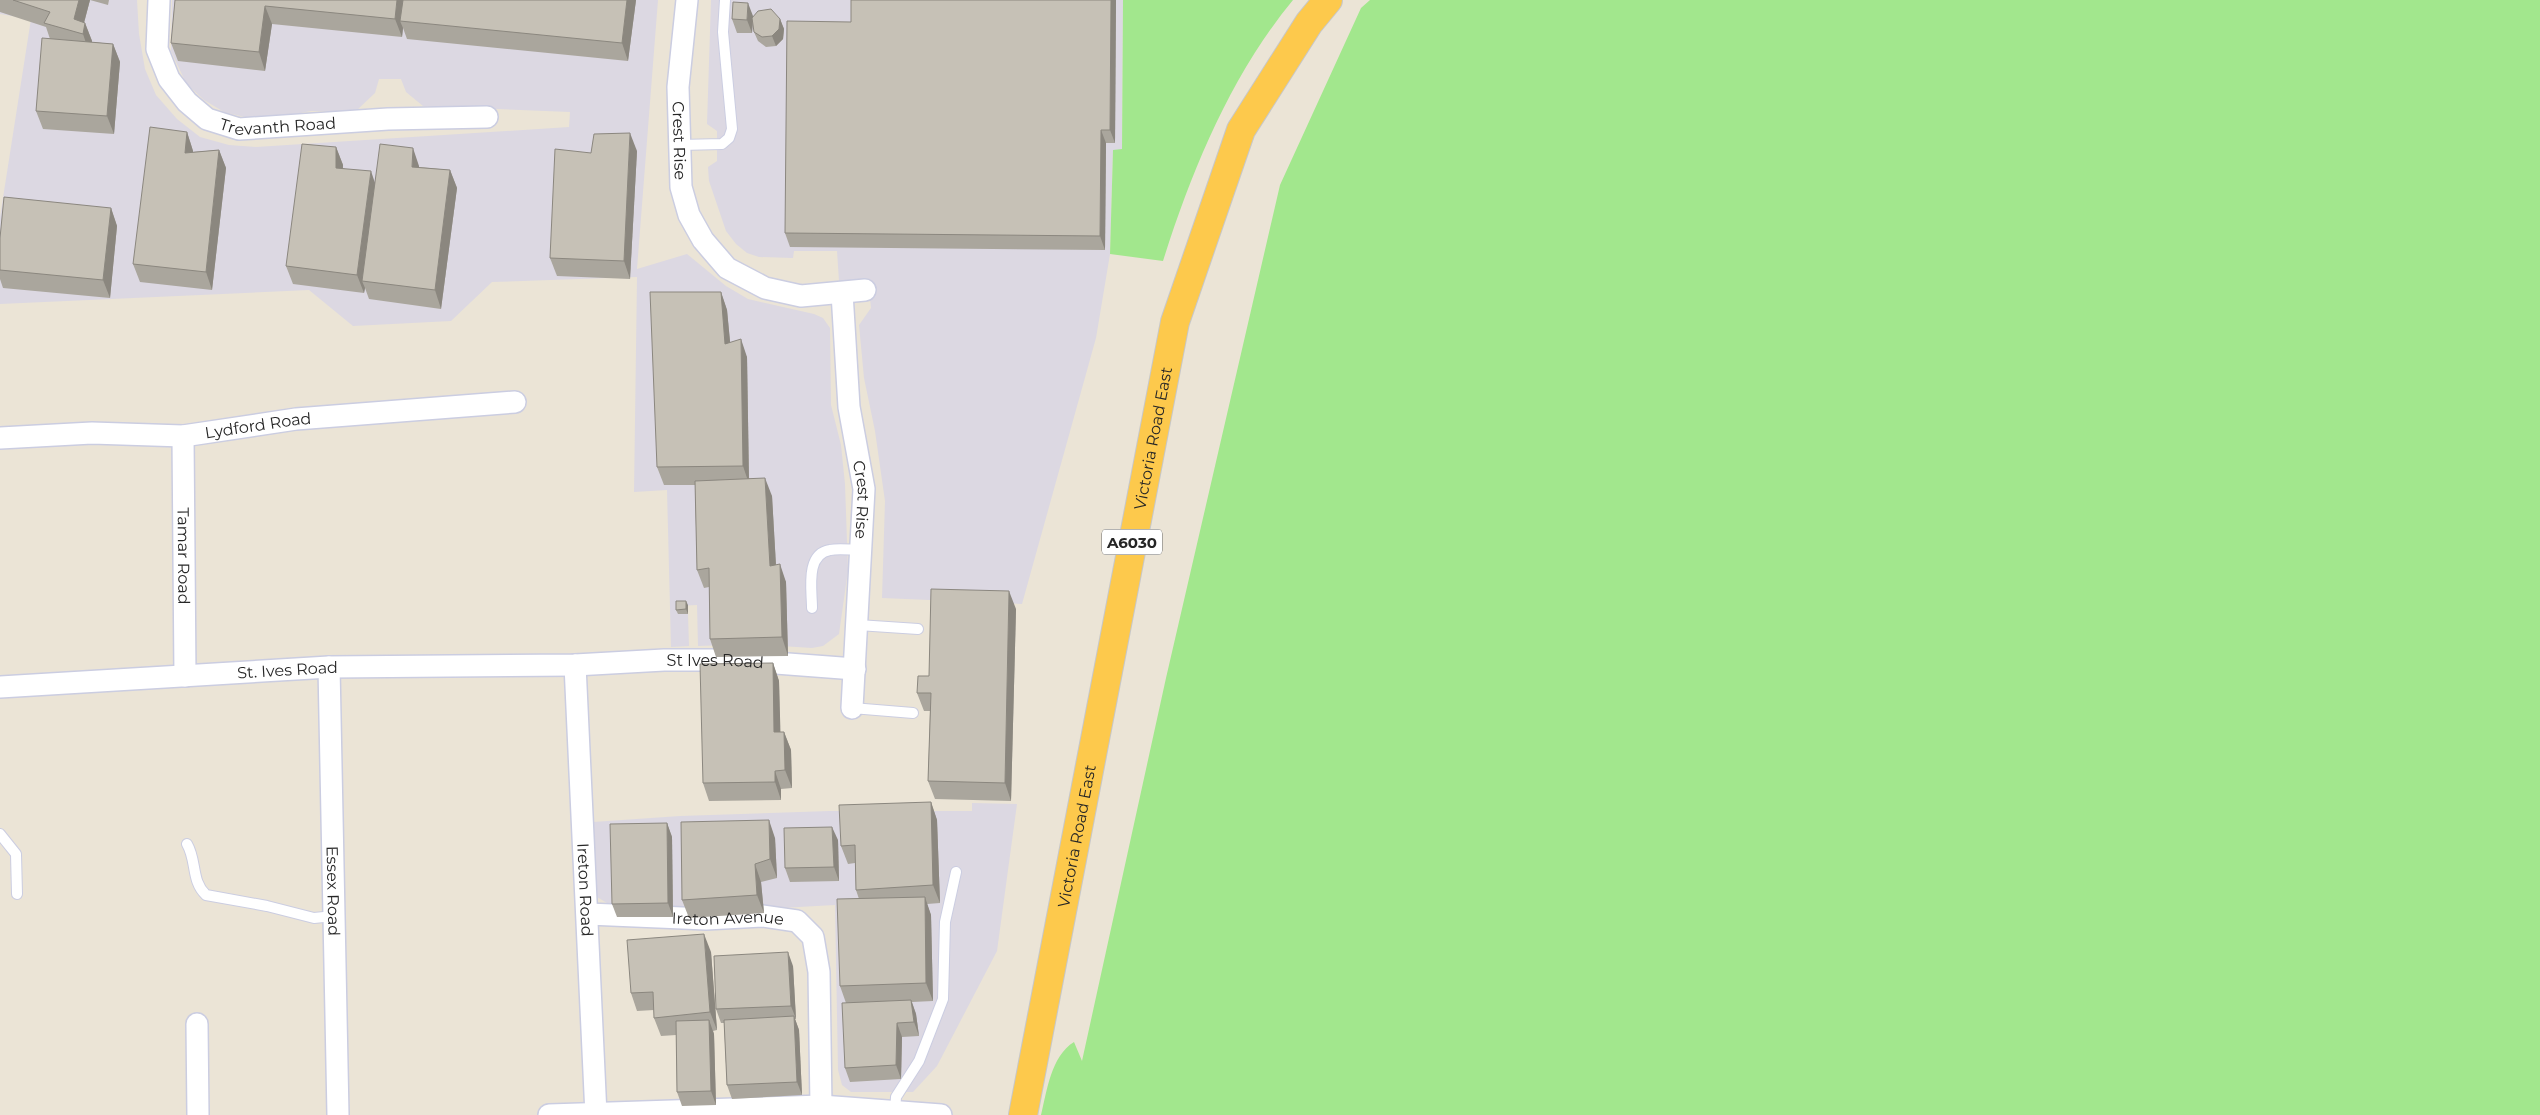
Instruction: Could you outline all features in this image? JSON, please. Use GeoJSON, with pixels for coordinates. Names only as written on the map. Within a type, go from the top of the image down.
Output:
{"type":"FeatureCollection","features":[{"type":"Feature","properties":{"kind":"highway","name":"Victoria Road East"},"geometry":{"type":"LineString","coordinates":[[1024,1115],[1175,322],[1241,130],[1309,23],[1328,0]]}},
{"type":"Feature","properties":{"kind":"street","name":"Trevanth Road"},"geometry":{"type":"LineString","coordinates":[[159,0],[157,49],[166,72],[187,102],[207,120],[239,129],[388,119],[487,117]]}},
{"type":"Feature","properties":{"kind":"street","name":"Crest Rise"},"geometry":{"type":"LineString","coordinates":[[687,0],[678,87],[681,187],[689,215],[703,240],[727,268],[765,288],[802,296],[865,290]]}},
{"type":"Feature","properties":{"kind":"street","name":"Crest Rise"},"geometry":{"type":"LineString","coordinates":[[842,293],[849,407],[864,489],[852,708]]}},
{"type":"Feature","properties":{"kind":"street","name":"Lydford Road"},"geometry":{"type":"LineString","coordinates":[[0,438],[92,433],[183,436],[296,419],[515,402]]}},
{"type":"Feature","properties":{"kind":"street","name":"Tamar Road"},"geometry":{"type":"LineString","coordinates":[[183,436],[185,676]]}},
{"type":"Feature","properties":{"kind":"street","name":"St Ives Road"},"geometry":{"type":"LineString","coordinates":[[575,665],[664,660],[725,660],[855,668]]}},
{"type":"Feature","properties":{"kind":"street","name":"St. Ives Road"},"geometry":{"type":"LineString","coordinates":[[0,688],[329,667],[575,665]]}},
{"type":"Feature","properties":{"kind":"street","name":"Ireton Road"},"geometry":{"type":"LineString","coordinates":[[575,665],[596,1114]]}},
{"type":"Feature","properties":{"kind":"street","name":"Essex Road"},"geometry":{"type":"LineString","coordinates":[[329,667],[338,1115]]}},
{"type":"Feature","properties":{"kind":"street","name":"Ireton Avenue"},"geometry":{"type":"LineString","coordinates":[[588,914],[706,918],[762,916],[797,921],[813,937],[819,972],[821,1106]]}},
{"type":"Feature","properties":{"kind":"street"},"geometry":{"type":"LineString","coordinates":[[197,1024],[198,1115]]}},
{"type":"Feature","properties":{"kind":"street"},"geometry":{"type":"LineString","coordinates":[[550,1115],[821,1106],[941,1115]]}},
{"type":"Feature","properties":{"kind":"lane"},"geometry":{"type":"LineString","coordinates":[[680,145],[722,144],[729,138],[732,129],[722,32],[725,0]]}},
{"type":"Feature","properties":{"kind":"lane"},"geometry":{"type":"LineString","coordinates":[[812,608],[812,567],[817,556],[829,550],[862,550]]}},
{"type":"Feature","properties":{"kind":"lane"},"geometry":{"type":"LineString","coordinates":[[858,624],[918,630]]}},
{"type":"Feature","properties":{"kind":"lane"},"geometry":{"type":"LineString","coordinates":[[852,708],[913,713]]}},
{"type":"Feature","properties":{"kind":"lane"},"geometry":{"type":"LineString","coordinates":[[0,834],[16,854],[17,894]]}},
{"type":"Feature","properties":{"kind":"lane"},"geometry":{"type":"LineString","coordinates":[[187,844],[194,860],[196,882],[206,895],[267,906],[314,918],[334,916]]}},
{"type":"Feature","properties":{"kind":"lane"},"geometry":{"type":"LineString","coordinates":[[894,1112],[896,1097],[919,1061],[943,999],[945,922],[956,872]]}},
{"type":"Feature","properties":{"kind":"shaded area"},"geometry":{"type":"Polygon","coordinates":[[[0,0],[137,0],[139,34],[145,69],[156,95],[177,119],[200,137],[229,145],[256,147],[569,127],[570,112],[423,106],[406,92],[401,79],[379,79],[375,93],[356,111],[311,111],[279,117],[249,118],[224,112],[204,100],[186,83],[171,51],[172,0],[658,0],[637,269],[687,254],[726,286],[748,299],[814,314],[823,318],[830,328],[831,405],[841,445],[845,484],[848,570],[839,634],[823,646],[812,648],[751,644],[698,646],[697,605],[678,606],[678,614],[688,614],[689,646],[671,647],[667,490],[634,492],[637,277],[492,282],[451,321],[353,326],[309,290],[0,304],[0,217],[31,19],[0,14],[0,0]]]}},
{"type":"Feature","properties":{"kind":"shaded area"},"geometry":{"type":"Polygon","coordinates":[[[711,0],[1123,0],[1122,150],[1113,150],[1110,254],[1096,338],[1022,604],[882,598],[885,501],[875,431],[864,378],[859,325],[871,308],[868,279],[839,281],[837,251],[794,251],[793,258],[759,257],[747,253],[736,244],[726,231],[709,181],[708,167],[717,161],[717,131],[707,124],[711,0]]]}},
{"type":"Feature","properties":{"kind":"shaded area"},"geometry":{"type":"Polygon","coordinates":[[[972,803],[1017,804],[997,951],[937,1066],[913,1092],[851,1092],[842,1085],[838,1070],[835,905],[688,913],[607,903],[597,897],[593,822],[680,816],[830,811],[972,811],[972,803]]]}},
{"type":"Feature","properties":{"kind":"green space"},"geometry":{"type":"Polygon","coordinates":[[[1123,0],[1293,0],[1251,60],[1216,124],[1187,192],[1163,261],[1110,254],[1113,150],[1122,149],[1123,0]]]}},
{"type":"Feature","properties":{"kind":"green space"},"geometry":{"type":"Polygon","coordinates":[[[1370,0],[2540,0],[2540,1115],[1041,1115],[1055,1065],[1066,1048],[1074,1042],[1082,1061],[1166,678],[1280,185],[1361,8],[1370,0]]]}},
{"type":"Feature","properties":{"kind":"building"},"geometry":{"type":"Polygon","coordinates":[[[13,0],[79,0],[74,19],[85,23],[83,34],[44,23],[50,12],[13,0]]]}},
{"type":"Feature","properties":{"kind":"building"},"geometry":{"type":"Polygon","coordinates":[[[175,0],[397,0],[395,19],[265,6],[259,52],[171,43],[175,0]]]}},
{"type":"Feature","properties":{"kind":"building"},"geometry":{"type":"Polygon","coordinates":[[[403,0],[627,0],[622,43],[400,21],[403,0]]]}},
{"type":"Feature","properties":{"kind":"building"},"geometry":{"type":"Polygon","coordinates":[[[851,0],[1111,0],[1110,130],[1101,130],[1100,236],[785,233],[787,21],[851,22],[851,0]]]}},
{"type":"Feature","properties":{"kind":"building"},"geometry":{"type":"Polygon","coordinates":[[[733,2],[748,3],[747,20],[732,19],[733,2]]]}},
{"type":"Feature","properties":{"kind":"building"},"geometry":{"type":"Polygon","coordinates":[[[771,9],[780,19],[779,29],[772,36],[762,37],[754,32],[752,18],[758,11],[771,9]]]}},
{"type":"Feature","properties":{"kind":"building"},"geometry":{"type":"Polygon","coordinates":[[[42,38],[113,44],[107,116],[36,111],[42,38]]]}},
{"type":"Feature","properties":{"kind":"building"},"geometry":{"type":"Polygon","coordinates":[[[150,127],[187,132],[185,153],[219,150],[206,272],[133,264],[150,127]]]}},
{"type":"Feature","properties":{"kind":"building"},"geometry":{"type":"Polygon","coordinates":[[[630,133],[624,261],[550,258],[555,149],[591,153],[594,134],[630,133]]]}},
{"type":"Feature","properties":{"kind":"building"},"geometry":{"type":"Polygon","coordinates":[[[302,144],[336,147],[336,168],[371,171],[357,275],[286,266],[302,144]]]}},
{"type":"Feature","properties":{"kind":"building"},"geometry":{"type":"Polygon","coordinates":[[[380,144],[413,148],[412,167],[450,170],[435,290],[362,281],[380,144]]]}},
{"type":"Feature","properties":{"kind":"building"},"geometry":{"type":"Polygon","coordinates":[[[4,197],[111,208],[103,280],[0,270],[0,238],[4,197]]]}},
{"type":"Feature","properties":{"kind":"building"},"geometry":{"type":"Polygon","coordinates":[[[650,292],[721,292],[725,344],[741,339],[743,466],[657,467],[650,292]]]}},
{"type":"Feature","properties":{"kind":"building"},"geometry":{"type":"Polygon","coordinates":[[[765,478],[770,566],[780,564],[782,637],[710,639],[709,568],[697,570],[695,481],[765,478]]]}},
{"type":"Feature","properties":{"kind":"building"},"geometry":{"type":"Polygon","coordinates":[[[931,589],[1009,591],[1005,783],[928,781],[931,693],[917,693],[918,676],[929,676],[931,589]]]}},
{"type":"Feature","properties":{"kind":"building"},"geometry":{"type":"Polygon","coordinates":[[[676,601],[686,601],[686,609],[676,610],[676,601]]]}},
{"type":"Feature","properties":{"kind":"building"},"geometry":{"type":"Polygon","coordinates":[[[773,663],[774,732],[784,732],[785,770],[775,771],[775,782],[703,783],[700,664],[773,663]]]}},
{"type":"Feature","properties":{"kind":"building"},"geometry":{"type":"Polygon","coordinates":[[[931,802],[933,885],[856,890],[855,845],[841,846],[839,805],[931,802]]]}},
{"type":"Feature","properties":{"kind":"building"},"geometry":{"type":"Polygon","coordinates":[[[769,820],[770,859],[755,864],[757,895],[682,900],[681,822],[769,820]]]}},
{"type":"Feature","properties":{"kind":"building"},"geometry":{"type":"Polygon","coordinates":[[[667,823],[668,903],[612,904],[610,824],[667,823]]]}},
{"type":"Feature","properties":{"kind":"building"},"geometry":{"type":"Polygon","coordinates":[[[832,827],[834,867],[785,868],[784,828],[832,827]]]}},
{"type":"Feature","properties":{"kind":"building"},"geometry":{"type":"Polygon","coordinates":[[[925,897],[926,983],[840,986],[837,899],[925,897]]]}},
{"type":"Feature","properties":{"kind":"building"},"geometry":{"type":"Polygon","coordinates":[[[704,934],[710,1012],[654,1018],[653,992],[631,993],[627,940],[704,934]]]}},
{"type":"Feature","properties":{"kind":"building"},"geometry":{"type":"Polygon","coordinates":[[[788,952],[791,1006],[716,1009],[714,956],[788,952]]]}},
{"type":"Feature","properties":{"kind":"building"},"geometry":{"type":"Polygon","coordinates":[[[911,1000],[914,1022],[897,1023],[896,1065],[845,1068],[842,1003],[911,1000]]]}},
{"type":"Feature","properties":{"kind":"building"},"geometry":{"type":"Polygon","coordinates":[[[794,1016],[797,1082],[727,1085],[724,1020],[794,1016]]]}},
{"type":"Feature","properties":{"kind":"building"},"geometry":{"type":"Polygon","coordinates":[[[709,1020],[711,1091],[677,1092],[676,1021],[709,1020]]]}}]}
